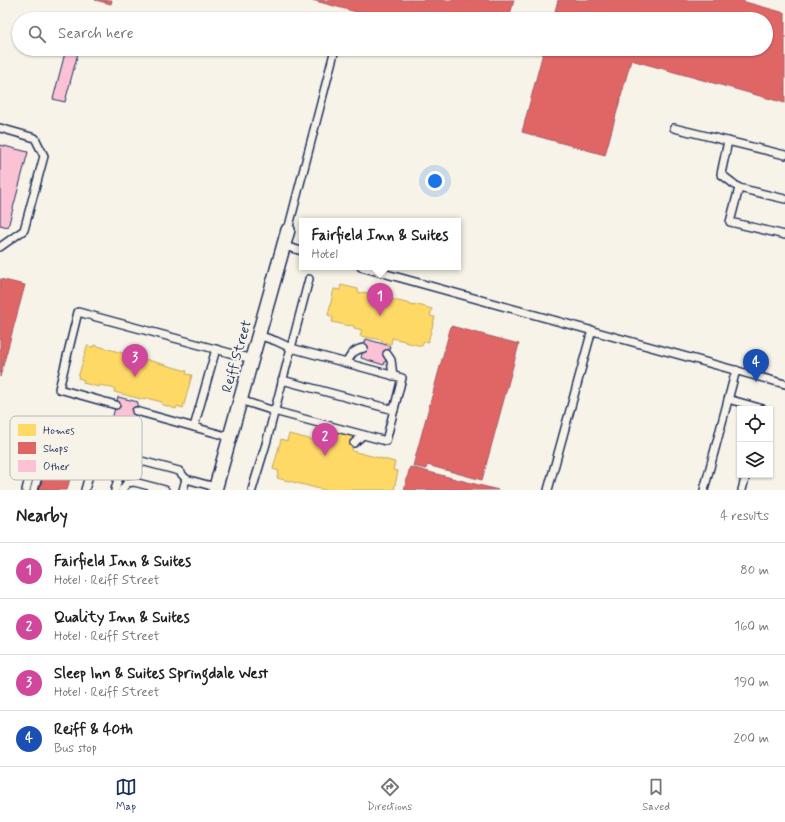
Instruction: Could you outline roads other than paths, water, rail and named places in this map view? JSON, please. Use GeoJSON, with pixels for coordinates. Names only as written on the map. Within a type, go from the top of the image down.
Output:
{"type":"FeatureCollection","features":[{"type":"Feature","properties":{"kind":"street","name":"Reiff Street"},"geometry":{"type":"LineString","coordinates":[[215,488],[288,230]]}},
{"type":"Feature","properties":{"kind":"lane"},"geometry":{"type":"LineString","coordinates":[[288,230],[333,56]]}},
{"type":"Feature","properties":{"kind":"lane"},"geometry":{"type":"LineString","coordinates":[[0,128],[35,138],[44,156],[24,230],[0,247]]}},
{"type":"Feature","properties":{"kind":"lane"},"geometry":{"type":"LineString","coordinates":[[674,128],[785,155]]}},
{"type":"Feature","properties":{"kind":"lane"},"geometry":{"type":"LineString","coordinates":[[728,141],[721,174],[739,188],[785,199]]}},
{"type":"Feature","properties":{"kind":"lane"},"geometry":{"type":"LineString","coordinates":[[739,188],[730,222],[785,235]]}},
{"type":"Feature","properties":{"kind":"lane"},"geometry":{"type":"LineString","coordinates":[[284,246],[299,250]]}},
{"type":"Feature","properties":{"kind":"lane"},"geometry":{"type":"LineString","coordinates":[[372,270],[785,384]]}},
{"type":"Feature","properties":{"kind":"lane"},"geometry":{"type":"LineString","coordinates":[[252,490],[309,279]]}},
{"type":"Feature","properties":{"kind":"lane"},"geometry":{"type":"LineString","coordinates":[[116,405],[59,389],[78,312],[252,359]]}},
{"type":"Feature","properties":{"kind":"lane"},"geometry":{"type":"LineString","coordinates":[[548,490],[592,330]]}},
{"type":"Feature","properties":{"kind":"lane"},"geometry":{"type":"LineString","coordinates":[[240,400],[274,411],[386,441],[402,378],[291,348],[258,335]]}},
{"type":"Feature","properties":{"kind":"lane"},"geometry":{"type":"LineString","coordinates":[[346,363],[353,352],[357,349],[364,348]]}},
{"type":"Feature","properties":{"kind":"lane"},"geometry":{"type":"LineString","coordinates":[[194,427],[216,349]]}},
{"type":"Feature","properties":{"kind":"lane"},"geometry":{"type":"LineString","coordinates":[[387,354],[391,360],[393,376]]}},
{"type":"Feature","properties":{"kind":"lane"},"geometry":{"type":"LineString","coordinates":[[704,490],[736,370]]}},
{"type":"Feature","properties":{"kind":"lane"},"geometry":{"type":"LineString","coordinates":[[282,380],[394,410]]}},
{"type":"Feature","properties":{"kind":"lane"},"geometry":{"type":"LineString","coordinates":[[728,399],[752,406]]}},
{"type":"Feature","properties":{"kind":"lane"},"geometry":{"type":"LineString","coordinates":[[136,411],[230,437]]}},
{"type":"Feature","properties":{"kind":"lane"},"geometry":{"type":"LineString","coordinates":[[327,425],[332,437]]}},
{"type":"Feature","properties":{"kind":"lane"},"geometry":{"type":"LineString","coordinates":[[354,442],[363,435]]}},
{"type":"Feature","properties":{"kind":"lane"},"geometry":{"type":"LineString","coordinates":[[142,461],[179,472],[186,479],[215,488]]}},
{"type":"Feature","properties":{"kind":"lane"},"geometry":{"type":"LineString","coordinates":[[742,490],[745,478]]}},
{"type":"Feature","properties":{"kind":"lane"},"geometry":{"type":"LineString","coordinates":[[183,490],[186,479]]}},
{"type":"Feature","properties":{"kind":"lane"},"geometry":{"type":"LineString","coordinates":[[26,490],[29,480]]}},
{"type":"Feature","properties":{"kind":"lane"},"geometry":{"type":"LineString","coordinates":[[34,490],[37,480]]}},
{"type":"Feature","properties":{"kind":"lane"},"geometry":{"type":"LineString","coordinates":[[85,490],[88,480]]}},
{"type":"Feature","properties":{"kind":"lane"},"geometry":{"type":"LineString","coordinates":[[116,490],[118,480]]}},
{"type":"Feature","properties":{"kind":"lane"},"geometry":{"type":"LineString","coordinates":[[122,490],[127,483],[134,482],[165,490]]}},
{"type":"Feature","properties":{"kind":"place","name":"Fairfield Inn & Suites"},"geometry":{"type":"Point","coordinates":[380,316]}},
{"type":"Feature","properties":{"kind":"place","name":"Sleep Inn & Suites Springdale West"},"geometry":{"type":"Point","coordinates":[135,377]}},
{"type":"Feature","properties":{"kind":"place","name":"Reiff & 40th"},"geometry":{"type":"Point","coordinates":[756,382]}},
{"type":"Feature","properties":{"kind":"place","name":"Quality Inn & Suites"},"geometry":{"type":"Point","coordinates":[325,456]}}]}
